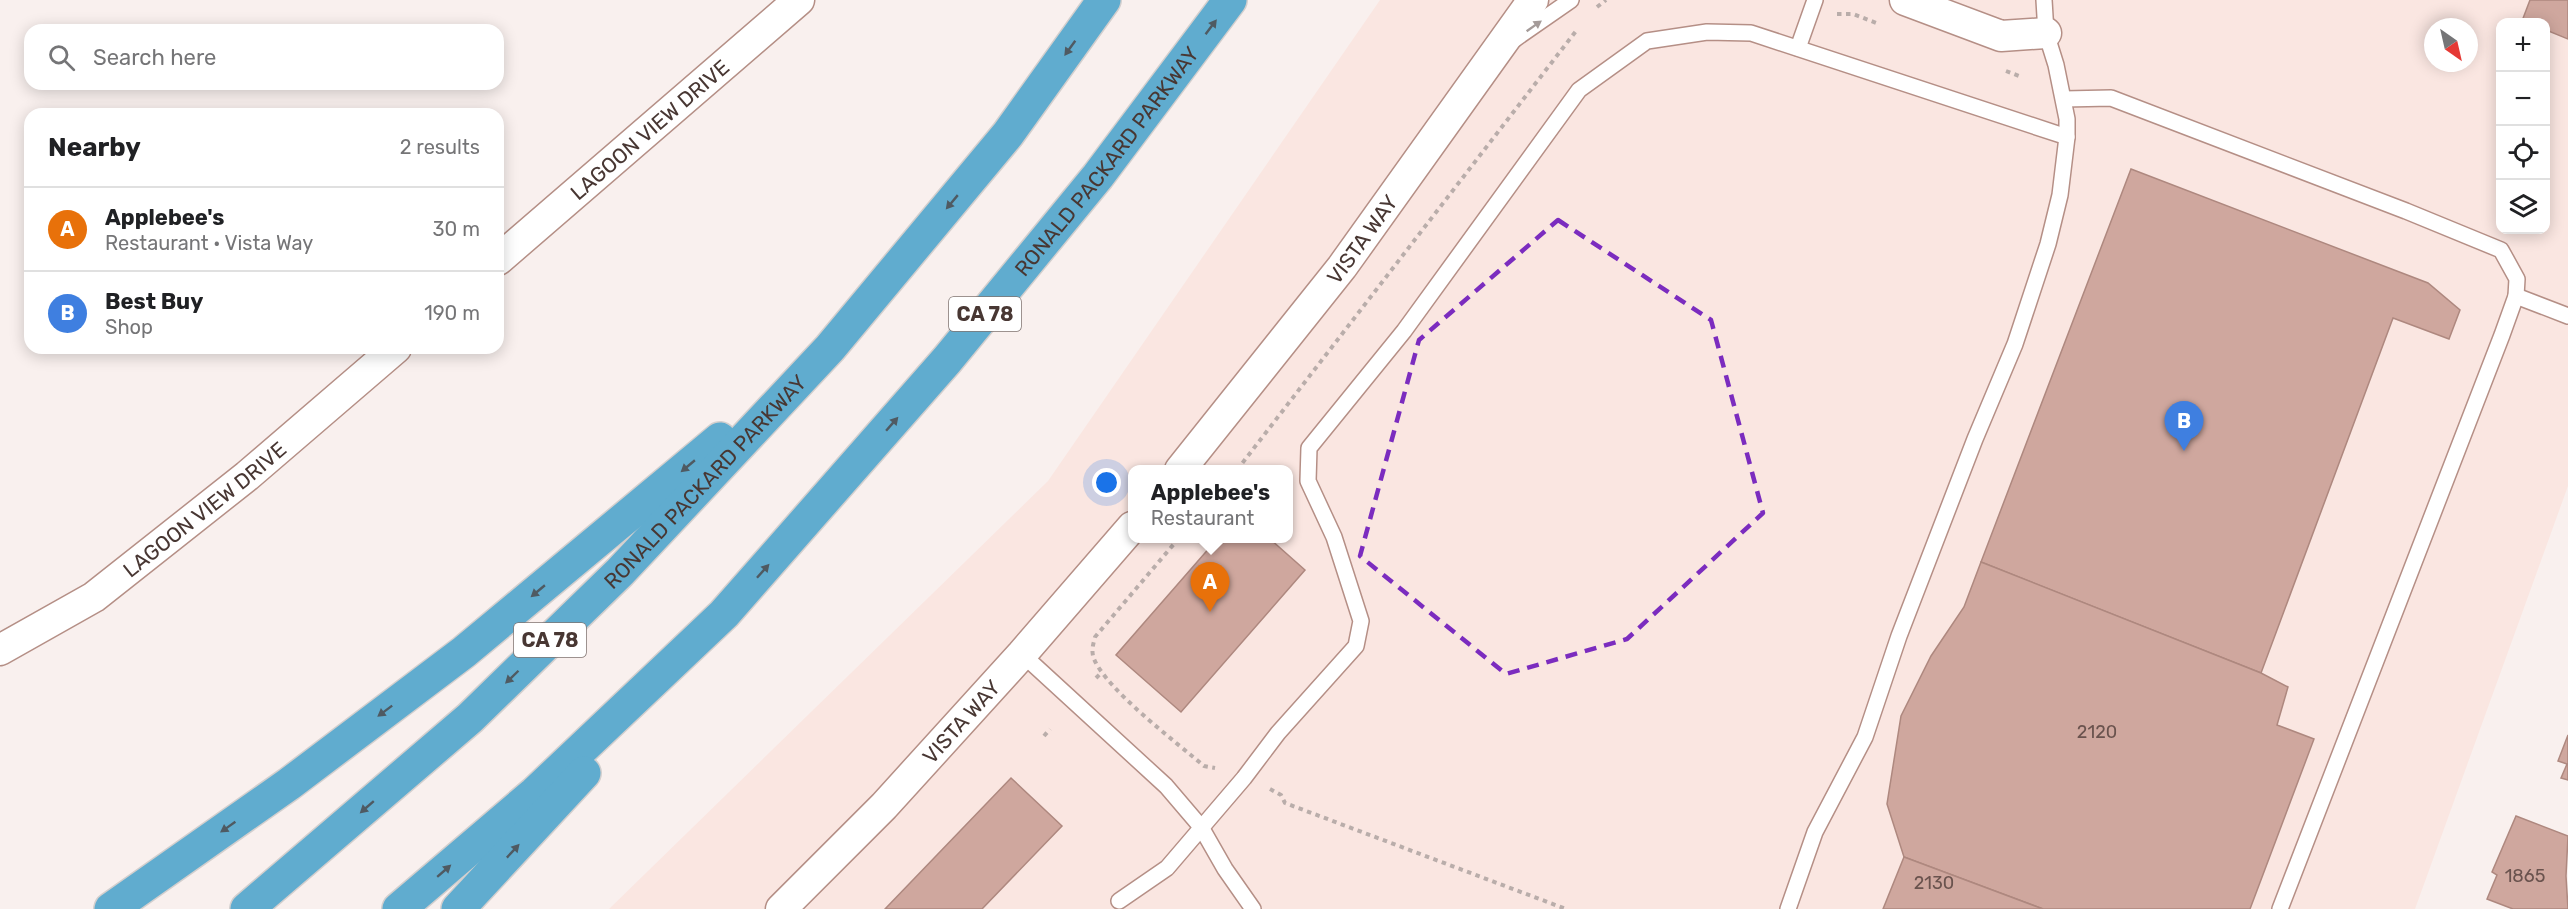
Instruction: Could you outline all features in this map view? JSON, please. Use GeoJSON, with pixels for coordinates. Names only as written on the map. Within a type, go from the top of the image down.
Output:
{"type":"FeatureCollection","features":[{"type":"Feature","properties":{"kind":"highway","name":"RONALD PACKARD PARKWAY"},"geometry":{"type":"LineString","coordinates":[[247,909],[470,718],[620,572],[830,348],[1008,134],[1104,0]]}},
{"type":"Feature","properties":{"kind":"highway","name":"RONALD PACKARD PARKWAY"},"geometry":{"type":"LineString","coordinates":[[399,909],[535,793],[724,614],[955,351],[1098,176],[1230,0]]}},
{"type":"Feature","properties":{"kind":"highway"},"geometry":{"type":"LineString","coordinates":[[111,909],[289,784],[464,652],[830,348]]}},
{"type":"Feature","properties":{"kind":"highway"},"geometry":{"type":"LineString","coordinates":[[458,909],[529,834],[724,614]]}},
{"type":"Feature","properties":{"kind":"street","name":"LAGOON VIEW DRIVE"},"geometry":{"type":"LineString","coordinates":[[504,255],[799,0]]}},
{"type":"Feature","properties":{"kind":"street","name":"VISTA WAY"},"geometry":{"type":"LineString","coordinates":[[1184,465],[1341,267],[1498,52],[1533,0]]}},
{"type":"Feature","properties":{"kind":"street"},"geometry":{"type":"LineString","coordinates":[[1905,0],[2001,36],[2046,33]]}},
{"type":"Feature","properties":{"kind":"street","name":"LAGOON VIEW DRIVE"},"geometry":{"type":"LineString","coordinates":[[0,650],[94,597],[247,476],[389,354]]}},
{"type":"Feature","properties":{"kind":"street","name":"VISTA WAY"},"geometry":{"type":"LineString","coordinates":[[781,909],[884,806],[1022,654],[1128,532]]}},
{"type":"Feature","properties":{"kind":"lane"},"geometry":{"type":"LineString","coordinates":[[1498,52],[1571,0]]}},
{"type":"Feature","properties":{"kind":"lane"},"geometry":{"type":"LineString","coordinates":[[1798,48],[1815,0]]}},
{"type":"Feature","properties":{"kind":"lane"},"geometry":{"type":"LineString","coordinates":[[1788,909],[1815,832],[1865,737],[1899,636],[1975,439],[2015,344],[2048,244],[2060,195],[2067,137],[2064,99],[2046,33],[2044,0]]}},
{"type":"Feature","properties":{"kind":"lane"},"geometry":{"type":"LineString","coordinates":[[1119,901],[1167,868],[1244,778],[1278,733],[1356,646],[1361,621],[1334,537],[1308,481],[1310,448],[1404,331],[1579,90],[1647,41],[1707,32],[1751,33],[2067,137]]}},
{"type":"Feature","properties":{"kind":"lane"},"geometry":{"type":"LineString","coordinates":[[2064,99],[2117,100],[2406,211],[2501,250],[2517,279],[2516,296],[2280,909]]}},
{"type":"Feature","properties":{"kind":"lane"},"geometry":{"type":"LineString","coordinates":[[2516,296],[2568,316]]}},
{"type":"Feature","properties":{"kind":"lane"},"geometry":{"type":"LineString","coordinates":[[1022,654],[1166,786],[1201,827],[1225,869],[1252,909]]}},
{"type":"Feature","properties":{"kind":"path"},"geometry":{"type":"LineString","coordinates":[[1590,15],[1606,0]]}},
{"type":"Feature","properties":{"kind":"path"},"geometry":{"type":"LineString","coordinates":[[1241,465],[1582,24]]}},
{"type":"Feature","properties":{"kind":"path"},"geometry":{"type":"LineString","coordinates":[[1175,543],[1095,637],[1092,648],[1094,659],[1108,682],[1203,766],[1215,768]]}},
{"type":"Feature","properties":{"kind":"path"},"geometry":{"type":"LineString","coordinates":[[1096,678],[1102,672]]}},
{"type":"Feature","properties":{"kind":"path"},"geometry":{"type":"LineString","coordinates":[[1044,736],[1050,729]]}},
{"type":"Feature","properties":{"kind":"path"},"geometry":{"type":"LineString","coordinates":[[1264,785],[1281,795],[1285,803],[1566,909]]}},
{"type":"Feature","properties":{"kind":"highlighted area"},"geometry":{"type":"Polygon","coordinates":[[[1558,220],[1711,320],[1763,513],[1627,639],[1506,674],[1360,556],[1419,340],[1558,220]]]}},
{"type":"Feature","properties":{"kind":"shaded area"},"geometry":{"type":"Polygon","coordinates":[[[1380,0],[2568,0],[2568,486],[2415,909],[609,909],[1048,481],[1380,0]]]}},
{"type":"Feature","properties":{"kind":"building"},"geometry":{"type":"Polygon","coordinates":[[[2530,0],[2568,0],[2568,39],[2550,32],[2550,18],[2523,18],[2530,0]]]}},
{"type":"Feature","properties":{"kind":"building"},"geometry":{"type":"Polygon","coordinates":[[[2131,169],[2428,283],[2460,310],[2449,339],[2393,318],[2261,673],[1981,562],[2131,169]]]}},
{"type":"Feature","properties":{"kind":"building"},"geometry":{"type":"Polygon","coordinates":[[[1214,543],[1275,543],[1305,570],[1181,712],[1116,655],[1214,543]]]}},
{"type":"Feature","properties":{"kind":"building"},"geometry":{"type":"Polygon","coordinates":[[[1981,562],[2261,673],[2288,687],[2277,725],[2314,739],[2250,909],[2043,909],[1904,857],[1887,804],[1901,716],[1931,656],[1964,607],[1981,562]]]}},
{"type":"Feature","properties":{"kind":"building"},"geometry":{"type":"Polygon","coordinates":[[[2568,735],[2568,780],[2561,778],[2567,764],[2558,761],[2568,735]]]}},
{"type":"Feature","properties":{"kind":"building"},"geometry":{"type":"Polygon","coordinates":[[[1011,778],[1062,826],[982,909],[885,909],[1011,778]]]}},
{"type":"Feature","properties":{"kind":"building"},"geometry":{"type":"Polygon","coordinates":[[[2516,816],[2568,836],[2566,876],[2568,909],[2513,909],[2487,899],[2497,875],[2492,872],[2516,816]]]}},
{"type":"Feature","properties":{"kind":"building"},"geometry":{"type":"Polygon","coordinates":[[[1904,857],[2043,909],[1883,909],[1904,857]]]}},
{"type":"Feature","properties":{"kind":"place","name":"Best Buy"},"geometry":{"type":"Point","coordinates":[2184,451]}},
{"type":"Feature","properties":{"kind":"place","name":"Applebee's"},"geometry":{"type":"Point","coordinates":[1210,612]}}]}
